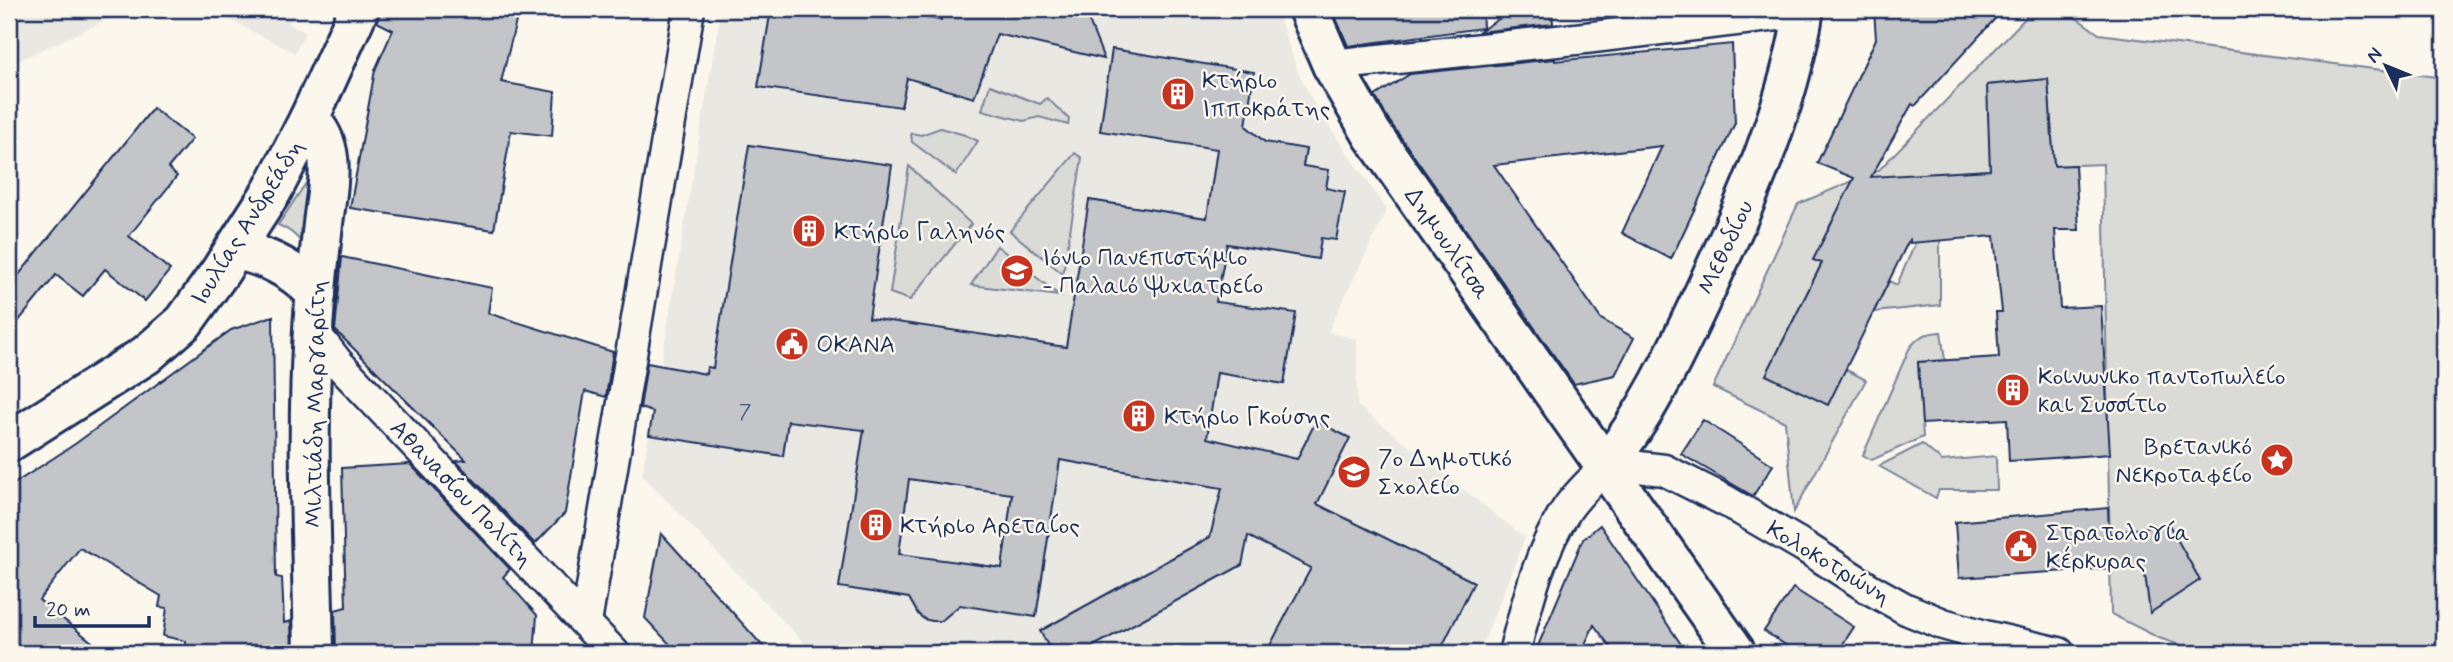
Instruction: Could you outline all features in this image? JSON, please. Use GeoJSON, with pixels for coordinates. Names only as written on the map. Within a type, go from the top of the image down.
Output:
{"type":"FeatureCollection","features":[{"type":"Feature","properties":{"kind":"main road","name":"Ιουλίας Ανδρεάδη"},"geometry":{"type":"LineString","coordinates":[[9,442],[146,355],[184,322],[235,250],[272,191],[309,119],[359,9]]}},
{"type":"Feature","properties":{"kind":"main road","name":"Δημουλίτσα"},"geometry":{"type":"LineString","coordinates":[[1308,9],[1332,65],[1379,144],[1736,653]]}},
{"type":"Feature","properties":{"kind":"main road","name":"Μεθοδίου"},"geometry":{"type":"LineString","coordinates":[[1605,468],[1626,442],[1662,381],[1742,212],[1776,126],[1804,10]]}},
{"type":"Feature","properties":{"kind":"main road","name":"Μιλτιάδη Μαργαρίτη"},"geometry":{"type":"LineString","coordinates":[[309,119],[324,136],[330,166],[314,313],[310,448],[314,653]]}},
{"type":"Feature","properties":{"kind":"main road"},"geometry":{"type":"LineString","coordinates":[[235,250],[256,254],[300,278],[314,313]]}},
{"type":"Feature","properties":{"kind":"street"},"geometry":{"type":"LineString","coordinates":[[586,623],[690,9]]}},
{"type":"Feature","properties":{"kind":"street"},"geometry":{"type":"LineString","coordinates":[[1332,65],[1577,39],[1804,10]]}},
{"type":"Feature","properties":{"kind":"street","name":"Αθανασίου Πολίτη"},"geometry":{"type":"LineString","coordinates":[[314,313],[338,363],[614,653]]}},
{"type":"Feature","properties":{"kind":"street","name":"Κολοκοτρώνη"},"geometry":{"type":"LineString","coordinates":[[1605,468],[1643,466],[1664,470],[1726,500],[1906,609],[1984,636],[2059,653]]}},
{"type":"Feature","properties":{"kind":"street"},"geometry":{"type":"LineString","coordinates":[[1514,653],[1537,572],[1558,525],[1568,508],[1605,468]]}},
{"type":"Feature","properties":{"kind":"shaded area"},"geometry":{"type":"Polygon","coordinates":[[[9,9],[144,9],[117,15],[9,65],[9,9]]]}},
{"type":"Feature","properties":{"kind":"shaded area"},"geometry":{"type":"Polygon","coordinates":[[[208,9],[296,9],[289,24],[305,32],[295,53],[208,9]]]}},
{"type":"Feature","properties":{"kind":"shaded area","name":"Ιόνιο Πανεπιστήμιο - Παλαιό Ψυχιατρείο"},"geometry":{"type":"Polygon","coordinates":[[[721,9],[1276,9],[1298,72],[1315,106],[1387,210],[1328,332],[1357,339],[1357,405],[1525,538],[1479,653],[814,653],[642,475],[721,9]]]}},
{"type":"Feature","properties":{"kind":"shaded area","name":"Βρετανικό Νεκροταφείο"},"geometry":{"type":"Polygon","coordinates":[[[2034,9],[2064,9],[2099,34],[2444,78],[2444,653],[2203,653],[2159,638],[2111,614],[2103,164],[2054,166],[2048,79],[1988,85],[1990,170],[1928,174],[1930,241],[1940,240],[1940,305],[1874,312],[1889,281],[1897,285],[1925,221],[1814,260],[1822,263],[1766,375],[1845,369],[1866,380],[1794,512],[1785,422],[1713,387],[1798,204],[1879,170],[2034,9]]]}},
{"type":"Feature","properties":{"kind":"shaded area"},"geometry":{"type":"Polygon","coordinates":[[[990,85],[1040,104],[1047,98],[1069,119],[1068,125],[1039,117],[1024,121],[982,110],[990,85]]]}},
{"type":"Feature","properties":{"kind":"shaded area"},"geometry":{"type":"Polygon","coordinates":[[[940,128],[978,141],[956,175],[912,142],[911,133],[921,135],[940,128]]]}},
{"type":"Feature","properties":{"kind":"shaded area"},"geometry":{"type":"Polygon","coordinates":[[[1075,153],[1082,158],[1063,274],[1010,231],[1075,153]]]}},
{"type":"Feature","properties":{"kind":"shaded area"},"geometry":{"type":"Polygon","coordinates":[[[909,166],[971,224],[910,300],[890,293],[909,166]]]}},
{"type":"Feature","properties":{"kind":"shaded area"},"geometry":{"type":"Polygon","coordinates":[[[314,171],[308,253],[296,236],[278,225],[314,171]]]}},
{"type":"Feature","properties":{"kind":"shaded area"},"geometry":{"type":"Polygon","coordinates":[[[997,246],[1060,296],[971,285],[997,246]]]}},
{"type":"Feature","properties":{"kind":"shaded area"},"geometry":{"type":"Polygon","coordinates":[[[1941,332],[1945,360],[1918,362],[1923,437],[1872,460],[1863,455],[1909,349],[1923,336],[1941,332]]]}},
{"type":"Feature","properties":{"kind":"shaded area"},"geometry":{"type":"Polygon","coordinates":[[[1922,444],[1942,461],[1996,456],[1997,490],[1939,490],[1936,498],[1879,466],[1922,444]]]}},
{"type":"Feature","properties":{"kind":"building"},"geometry":{"type":"Polygon","coordinates":[[[381,9],[519,9],[501,82],[555,92],[552,136],[511,131],[494,230],[350,208],[375,70],[393,30],[377,22],[381,9]]]}},
{"type":"Feature","properties":{"kind":"building"},"geometry":{"type":"Polygon","coordinates":[[[771,9],[865,9],[941,20],[942,9],[1084,9],[1104,59],[997,34],[974,98],[907,78],[901,107],[758,87],[771,9]]]}},
{"type":"Feature","properties":{"kind":"building"},"geometry":{"type":"Polygon","coordinates":[[[1332,9],[1482,9],[1483,28],[1348,46],[1332,9]]]}},
{"type":"Feature","properties":{"kind":"building"},"geometry":{"type":"Polygon","coordinates":[[[1515,9],[1552,9],[1553,24],[1478,32],[1515,9]]]}},
{"type":"Feature","properties":{"kind":"building"},"geometry":{"type":"Polygon","coordinates":[[[1874,9],[2004,9],[1915,106],[1912,104],[1871,177],[1990,170],[1987,85],[2048,79],[2054,166],[2075,165],[2079,230],[2055,230],[2060,308],[2101,306],[2110,454],[2009,461],[2007,419],[1922,424],[1918,362],[1999,357],[1996,312],[2002,312],[1994,236],[1910,243],[1910,238],[1828,405],[1766,375],[1822,263],[1813,260],[1854,178],[1817,163],[1876,39],[1874,9]]]}},
{"type":"Feature","properties":{"kind":"building"},"geometry":{"type":"Polygon","coordinates":[[[1732,44],[1735,123],[1671,259],[1622,233],[1662,146],[1494,165],[1601,319],[1634,338],[1615,375],[1574,384],[1390,122],[1375,96],[1410,74],[1732,44]]]}},
{"type":"Feature","properties":{"kind":"building"},"geometry":{"type":"Polygon","coordinates":[[[1112,49],[1254,72],[1246,126],[1265,142],[1306,149],[1303,166],[1329,170],[1326,188],[1345,192],[1336,240],[1321,238],[1318,259],[1227,244],[1216,302],[1296,313],[1284,384],[1217,373],[1207,438],[1297,459],[1316,421],[1350,438],[1317,504],[1474,582],[1439,653],[1266,653],[1311,568],[1248,536],[1242,565],[1081,653],[1052,653],[1040,631],[1210,537],[1222,488],[1060,460],[1036,617],[960,605],[941,621],[924,619],[909,598],[839,587],[864,430],[788,421],[783,456],[649,435],[653,412],[640,408],[647,363],[706,374],[707,367],[713,368],[749,145],[892,165],[869,318],[1066,347],[1089,200],[1207,218],[1217,149],[1100,131],[1112,49]],[[909,479],[899,554],[1002,568],[1012,494],[909,479]]]}},
{"type":"Feature","properties":{"kind":"building"},"geometry":{"type":"Polygon","coordinates":[[[153,108],[192,139],[168,168],[177,176],[129,236],[170,270],[145,301],[105,269],[83,296],[56,275],[9,333],[9,287],[153,108]]]}},
{"type":"Feature","properties":{"kind":"building"},"geometry":{"type":"Polygon","coordinates":[[[342,257],[492,288],[488,313],[613,352],[606,397],[585,391],[565,513],[535,544],[456,461],[466,460],[335,330],[342,257]]]}},
{"type":"Feature","properties":{"kind":"building"},"geometry":{"type":"Polygon","coordinates":[[[273,316],[276,577],[282,578],[284,623],[291,621],[292,653],[186,653],[186,641],[163,636],[167,608],[159,607],[161,596],[80,548],[39,600],[106,653],[9,653],[9,487],[75,444],[231,330],[273,316]]]}},
{"type":"Feature","properties":{"kind":"building"},"geometry":{"type":"Polygon","coordinates":[[[1703,420],[1773,465],[1753,496],[1681,454],[1703,420]]]}},
{"type":"Feature","properties":{"kind":"building"},"geometry":{"type":"Polygon","coordinates":[[[410,464],[510,569],[503,577],[537,615],[534,653],[336,653],[335,610],[346,607],[342,468],[410,464]]]}},
{"type":"Feature","properties":{"kind":"building"},"geometry":{"type":"Polygon","coordinates":[[[2108,508],[2109,534],[2168,523],[2200,580],[2150,613],[2144,566],[1959,578],[1955,522],[2108,508]]]}},
{"type":"Feature","properties":{"kind":"building"},"geometry":{"type":"Polygon","coordinates":[[[1600,525],[1687,653],[1615,653],[1594,625],[1581,653],[1535,653],[1583,539],[1600,525]]]}},
{"type":"Feature","properties":{"kind":"building"},"geometry":{"type":"Polygon","coordinates":[[[661,533],[769,653],[678,653],[645,618],[661,533]]]}},
{"type":"Feature","properties":{"kind":"building"},"geometry":{"type":"Polygon","coordinates":[[[1793,588],[1854,627],[1837,653],[1798,653],[1764,631],[1793,588]]]}},
{"type":"Feature","properties":{"kind":"place","name":"Κτήριο Ιπποκράτης"},"geometry":{"type":"Point","coordinates":[1178,94]}},
{"type":"Feature","properties":{"kind":"place","name":"Κτήριο Γαληνός"},"geometry":{"type":"Point","coordinates":[809,231]}},
{"type":"Feature","properties":{"kind":"place","name":"Ιόνιο Πανεπιστήμιο - Παλαιό Ψυχιατρείο"},"geometry":{"type":"Point","coordinates":[1017,271]}},
{"type":"Feature","properties":{"kind":"place","name":"ΟΚΑΝΑ"},"geometry":{"type":"Point","coordinates":[792,344]}},
{"type":"Feature","properties":{"kind":"place","name":"Κοινωνικο παντοπωλείο και Συσσίτιο"},"geometry":{"type":"Point","coordinates":[2013,390]}},
{"type":"Feature","properties":{"kind":"place","name":"Κτήριο Γκούσης"},"geometry":{"type":"Point","coordinates":[1139,416]}},
{"type":"Feature","properties":{"kind":"place","name":"Βρετανικό Νεκροταφείο"},"geometry":{"type":"Point","coordinates":[2277,460]}},
{"type":"Feature","properties":{"kind":"place","name":"7ο Δημοτικό Σχολείο"},"geometry":{"type":"Point","coordinates":[1354,472]}},
{"type":"Feature","properties":{"kind":"place","name":"Κτήριο Αρεταίος"},"geometry":{"type":"Point","coordinates":[876,525]}},
{"type":"Feature","properties":{"kind":"place","name":"Στρατολογία Κέρκυρας"},"geometry":{"type":"Point","coordinates":[2021,546]}}]}
